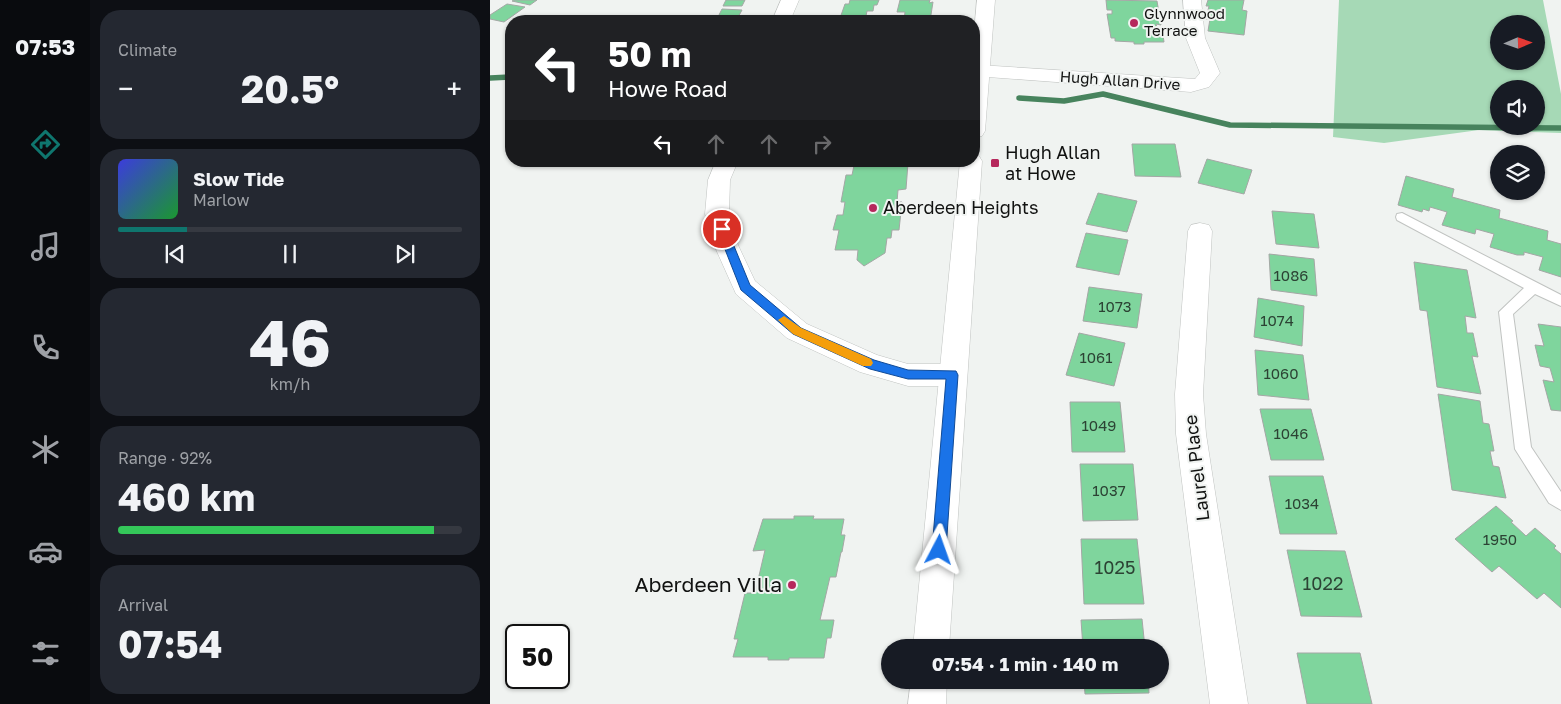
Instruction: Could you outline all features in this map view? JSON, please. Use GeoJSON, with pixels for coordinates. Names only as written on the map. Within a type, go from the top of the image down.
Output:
{"type":"FeatureCollection","features":[{"type":"Feature","properties":{"kind":"street"},"geometry":{"type":"LineString","coordinates":[[784,15],[790,0]]}},
{"type":"Feature","properties":{"kind":"street"},"geometry":{"type":"LineString","coordinates":[[980,61],[986,0]]}},
{"type":"Feature","properties":{"kind":"street","name":"Hugh Allan Drive"},"geometry":{"type":"LineString","coordinates":[[980,71],[1191,86],[1202,83],[1210,73],[1198,47],[1191,23],[1192,0]]}},
{"type":"Feature","properties":{"kind":"street"},"geometry":{"type":"LineString","coordinates":[[724,167],[719,180],[717,214],[726,245],[745,287],[797,331],[870,364],[908,375],[952,375]]}},
{"type":"Feature","properties":{"kind":"street"},"geometry":{"type":"LineString","coordinates":[[932,639],[970,167]]}},
{"type":"Feature","properties":{"kind":"street","name":"Laurel Place"},"geometry":{"type":"LineString","coordinates":[[1200,231],[1189,394],[1191,434],[1229,704]]}},
{"type":"Feature","properties":{"kind":"street"},"geometry":{"type":"LineString","coordinates":[[927,704],[928,689]]}},
{"type":"Feature","properties":{"kind":"lane"},"geometry":{"type":"LineString","coordinates":[[1402,217],[1561,302]]}},
{"type":"Feature","properties":{"kind":"lane"},"geometry":{"type":"LineString","coordinates":[[1534,287],[1506,312],[1520,430],[1523,449],[1555,498],[1561,502]]}},
{"type":"Feature","properties":{"kind":"green space"},"geometry":{"type":"Polygon","coordinates":[[[1339,0],[1543,0],[1561,94],[1561,133],[1545,132],[1545,80],[1490,80],[1490,130],[1479,130],[1384,143],[1333,137],[1339,0]]]}},
{"type":"Feature","properties":{"kind":"building"},"geometry":{"type":"Polygon","coordinates":[[[537,0],[530,5],[512,1],[537,0]]]}},
{"type":"Feature","properties":{"kind":"building"},"geometry":{"type":"Polygon","coordinates":[[[726,0],[745,0],[742,6],[723,6],[726,0]]]}},
{"type":"Feature","properties":{"kind":"building"},"geometry":{"type":"Polygon","coordinates":[[[850,0],[879,0],[877,5],[874,5],[873,11],[867,11],[866,15],[841,15],[845,4],[849,4],[850,0]]]}},
{"type":"Feature","properties":{"kind":"building"},"geometry":{"type":"Polygon","coordinates":[[[900,0],[930,0],[929,3],[933,2],[931,15],[905,15],[905,12],[897,12],[900,0]]]}},
{"type":"Feature","properties":{"kind":"building","name":"Glynnwood Terrace"},"geometry":{"type":"Polygon","coordinates":[[[1106,0],[1157,1],[1161,25],[1156,24],[1157,28],[1162,28],[1164,42],[1134,44],[1134,42],[1115,41],[1115,38],[1111,38],[1107,14],[1112,14],[1112,10],[1107,10],[1106,0]]]}},
{"type":"Feature","properties":{"kind":"building"},"geometry":{"type":"Polygon","coordinates":[[[1208,0],[1244,0],[1242,10],[1247,11],[1244,35],[1208,31],[1210,19],[1206,19],[1209,6],[1206,6],[1208,0]]]}},
{"type":"Feature","properties":{"kind":"building"},"geometry":{"type":"Polygon","coordinates":[[[507,4],[525,7],[514,15],[505,15],[504,22],[490,19],[490,15],[507,4]]]}},
{"type":"Feature","properties":{"kind":"building"},"geometry":{"type":"Polygon","coordinates":[[[722,9],[742,10],[739,15],[719,15],[722,9]]]}},
{"type":"Feature","properties":{"kind":"building"},"geometry":{"type":"Polygon","coordinates":[[[1132,144],[1175,144],[1181,177],[1135,176],[1132,144]]]}},
{"type":"Feature","properties":{"kind":"building"},"geometry":{"type":"Polygon","coordinates":[[[1207,159],[1252,170],[1244,194],[1198,183],[1207,159]]]}},
{"type":"Feature","properties":{"kind":"building","name":"Aberdeen Heights"},"geometry":{"type":"Polygon","coordinates":[[[854,167],[908,167],[906,189],[898,190],[897,202],[902,202],[899,230],[892,230],[891,238],[887,238],[885,253],[864,266],[857,260],[858,250],[835,250],[839,230],[833,230],[837,215],[843,215],[845,202],[841,202],[846,175],[852,175],[854,167]]]}},
{"type":"Feature","properties":{"kind":"building"},"geometry":{"type":"Polygon","coordinates":[[[1406,176],[1454,189],[1452,197],[1500,210],[1499,218],[1548,231],[1547,240],[1561,244],[1561,277],[1539,270],[1543,257],[1524,252],[1524,255],[1517,255],[1490,247],[1494,234],[1476,229],[1475,234],[1442,225],[1447,212],[1430,207],[1429,211],[1423,209],[1422,212],[1398,205],[1406,176]]]}},
{"type":"Feature","properties":{"kind":"building"},"geometry":{"type":"Polygon","coordinates":[[[1098,193],[1137,201],[1127,232],[1086,224],[1098,193]]]}},
{"type":"Feature","properties":{"kind":"building"},"geometry":{"type":"Polygon","coordinates":[[[1272,211],[1314,214],[1319,248],[1276,244],[1272,211]]]}},
{"type":"Feature","properties":{"kind":"building"},"geometry":{"type":"Polygon","coordinates":[[[1086,233],[1128,240],[1119,275],[1076,267],[1086,233]]]}},
{"type":"Feature","properties":{"kind":"building"},"geometry":{"type":"Polygon","coordinates":[[[1269,254],[1314,259],[1317,296],[1271,290],[1269,254]]]}},
{"type":"Feature","properties":{"kind":"building"},"geometry":{"type":"Polygon","coordinates":[[[1414,262],[1467,270],[1476,318],[1465,316],[1467,333],[1473,333],[1478,357],[1472,356],[1481,394],[1437,387],[1427,311],[1420,310],[1414,262]]]}},
{"type":"Feature","properties":{"kind":"building"},"geometry":{"type":"Polygon","coordinates":[[[1089,287],[1142,294],[1137,328],[1083,321],[1089,287]]]}},
{"type":"Feature","properties":{"kind":"building"},"geometry":{"type":"Polygon","coordinates":[[[1258,298],[1304,306],[1302,346],[1254,337],[1258,298]]]}},
{"type":"Feature","properties":{"kind":"building"},"geometry":{"type":"Polygon","coordinates":[[[1538,324],[1561,327],[1561,411],[1551,410],[1543,380],[1554,382],[1550,368],[1540,366],[1535,345],[1544,346],[1538,324]]]}},
{"type":"Feature","properties":{"kind":"building"},"geometry":{"type":"Polygon","coordinates":[[[1079,333],[1125,343],[1114,386],[1066,375],[1079,333]]]}},
{"type":"Feature","properties":{"kind":"building"},"geometry":{"type":"Polygon","coordinates":[[[1255,350],[1303,355],[1309,400],[1258,395],[1255,350]]]}},
{"type":"Feature","properties":{"kind":"building"},"geometry":{"type":"Polygon","coordinates":[[[1438,394],[1480,401],[1483,423],[1489,424],[1494,451],[1490,451],[1493,466],[1499,467],[1506,498],[1452,490],[1438,394]]]}},
{"type":"Feature","properties":{"kind":"building"},"geometry":{"type":"Polygon","coordinates":[[[1070,402],[1120,402],[1125,452],[1072,452],[1070,402]]]}},
{"type":"Feature","properties":{"kind":"building"},"geometry":{"type":"Polygon","coordinates":[[[1260,409],[1311,409],[1324,460],[1271,460],[1260,409]]]}},
{"type":"Feature","properties":{"kind":"building"},"geometry":{"type":"Polygon","coordinates":[[[1080,464],[1133,464],[1138,520],[1083,521],[1080,464]]]}},
{"type":"Feature","properties":{"kind":"building"},"geometry":{"type":"Polygon","coordinates":[[[1269,476],[1323,476],[1337,534],[1280,534],[1269,476]]]}},
{"type":"Feature","properties":{"kind":"building"},"geometry":{"type":"Polygon","coordinates":[[[1496,506],[1526,536],[1535,528],[1556,546],[1554,548],[1561,554],[1561,608],[1544,593],[1537,599],[1499,566],[1492,572],[1455,539],[1496,506]]]}},
{"type":"Feature","properties":{"kind":"building","name":"Aberdeen Villa"},"geometry":{"type":"Polygon","coordinates":[[[794,516],[814,516],[813,519],[844,519],[841,535],[845,535],[842,552],[836,577],[830,577],[820,620],[834,620],[831,638],[827,638],[824,658],[768,660],[768,657],[733,657],[738,639],[734,639],[745,593],[755,593],[765,550],[753,551],[763,519],[794,519],[794,516]]]}},
{"type":"Feature","properties":{"kind":"building"},"geometry":{"type":"Polygon","coordinates":[[[1081,539],[1137,539],[1144,604],[1084,604],[1081,539]]]}},
{"type":"Feature","properties":{"kind":"building"},"geometry":{"type":"Polygon","coordinates":[[[1287,550],[1345,551],[1362,617],[1301,616],[1287,550]]]}},
{"type":"Feature","properties":{"kind":"building"},"geometry":{"type":"Polygon","coordinates":[[[1142,619],[1144,639],[1082,639],[1081,620],[1142,619]]]}},
{"type":"Feature","properties":{"kind":"building"},"geometry":{"type":"Polygon","coordinates":[[[1297,653],[1360,653],[1372,704],[1307,704],[1297,653]]]}},
{"type":"Feature","properties":{"kind":"building"},"geometry":{"type":"Polygon","coordinates":[[[1085,689],[1149,689],[1149,693],[1085,694],[1085,689]]]}},
{"type":"Feature","properties":{"kind":"waterway"},"geometry":{"type":"LineString","coordinates":[[490,78],[505,77]]}},
{"type":"Feature","properties":{"kind":"waterway"},"geometry":{"type":"LineString","coordinates":[[1019,98],[1064,101],[1103,94],[1230,125],[1561,128]]}},
{"type":"Feature","properties":{"kind":"slow traffic"},"geometry":{"type":"LineString","coordinates":[[784,320],[797,331],[867,363]]}},
{"type":"Feature","properties":{"kind":"place","name":"Glynnwood Terrace"},"geometry":{"type":"Point","coordinates":[1134,23]}},
{"type":"Feature","properties":{"kind":"place","name":"Hugh Allan at Howe"},"geometry":{"type":"Point","coordinates":[995,163]}},
{"type":"Feature","properties":{"kind":"place","name":"Aberdeen Heights"},"geometry":{"type":"Point","coordinates":[873,208]}},
{"type":"Feature","properties":{"kind":"place","name":"Aberdeen Villa"},"geometry":{"type":"Point","coordinates":[792,585]}},
{"type":"Feature","properties":{"kind":"route"},"geometry":{"type":"LineString","coordinates":[[722,229],[726,245],[745,287],[797,331],[870,364],[908,375],[952,375],[939,550]]}}]}
